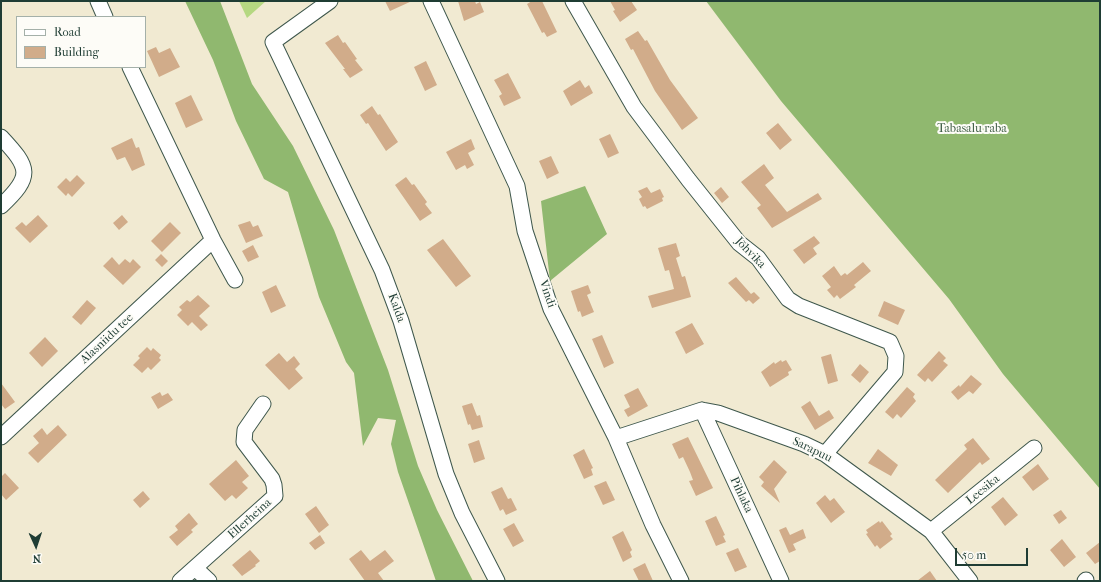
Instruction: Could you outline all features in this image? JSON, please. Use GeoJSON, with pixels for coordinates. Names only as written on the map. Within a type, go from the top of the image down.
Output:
{"type":"FeatureCollection","features":[{"type":"Feature","properties":{"kind":"street"},"geometry":{"type":"LineString","coordinates":[[98,1],[105,16]]}},
{"type":"Feature","properties":{"kind":"street","name":"Kalda"},"geometry":{"type":"LineString","coordinates":[[330,1],[273,42],[382,270],[401,321],[446,474],[462,513],[497,581]]}},
{"type":"Feature","properties":{"kind":"street","name":"Vindi"},"geometry":{"type":"LineString","coordinates":[[431,1],[517,186],[526,230],[551,309],[616,438],[653,525],[681,581]]}},
{"type":"Feature","properties":{"kind":"street","name":"Jõhvika"},"geometry":{"type":"LineString","coordinates":[[573,1],[634,107],[738,243],[758,258],[788,299],[799,306],[890,342],[896,356],[895,372],[825,454]]}},
{"type":"Feature","properties":{"kind":"street"},"geometry":{"type":"LineString","coordinates":[[130,68],[213,240],[236,280]]}},
{"type":"Feature","properties":{"kind":"street"},"geometry":{"type":"LineString","coordinates":[[1,137],[18,156],[24,168],[25,178],[18,190],[1,206]]}},
{"type":"Feature","properties":{"kind":"street","name":"Alasniidu tee"},"geometry":{"type":"LineString","coordinates":[[2,434],[213,240]]}},
{"type":"Feature","properties":{"kind":"street","name":"Ellerheina"},"geometry":{"type":"LineString","coordinates":[[180,581],[275,496],[272,479],[244,442],[245,430],[262,404]]}},
{"type":"Feature","properties":{"kind":"street"},"geometry":{"type":"LineString","coordinates":[[616,438],[702,410]]}},
{"type":"Feature","properties":{"kind":"street","name":"Sarapuu"},"geometry":{"type":"LineString","coordinates":[[702,410],[718,413],[804,444],[825,454],[931,531],[970,581]]}},
{"type":"Feature","properties":{"kind":"street","name":"Pihlaka"},"geometry":{"type":"LineString","coordinates":[[702,410],[781,581]]}},
{"type":"Feature","properties":{"kind":"street","name":"Leesika"},"geometry":{"type":"LineString","coordinates":[[931,531],[1034,448]]}},
{"type":"Feature","properties":{"kind":"street"},"geometry":{"type":"LineString","coordinates":[[195,568],[209,581]]}},
{"type":"Feature","properties":{"kind":"green space"},"geometry":{"type":"Polygon","coordinates":[[[185,1],[220,1],[252,84],[293,146],[334,230],[388,370],[418,466],[437,510],[473,581],[436,581],[398,472],[391,444],[396,420],[378,418],[363,446],[354,373],[346,362],[319,297],[288,192],[264,179],[236,121],[213,60],[185,1]]]}},
{"type":"Feature","properties":{"kind":"green space"},"geometry":{"type":"Polygon","coordinates":[[[239,1],[266,1],[247,18],[239,1]]]}},
{"type":"Feature","properties":{"kind":"green space","name":"Tabasalu raba"},"geometry":{"type":"Polygon","coordinates":[[[706,1],[1100,1],[1100,489],[1003,374],[949,299],[781,101],[706,1]]]}},
{"type":"Feature","properties":{"kind":"green space"},"geometry":{"type":"Polygon","coordinates":[[[585,186],[607,234],[550,281],[541,201],[585,186]]]}},
{"type":"Feature","properties":{"kind":"building"},"geometry":{"type":"Polygon","coordinates":[[[385,1],[412,1],[390,11],[385,1]]]}},
{"type":"Feature","properties":{"kind":"building"},"geometry":{"type":"Polygon","coordinates":[[[458,1],[475,1],[476,4],[480,2],[484,12],[464,21],[458,1]]]}},
{"type":"Feature","properties":{"kind":"building"},"geometry":{"type":"Polygon","coordinates":[[[532,1],[542,1],[557,32],[547,37],[544,32],[542,33],[527,4],[532,1]]]}},
{"type":"Feature","properties":{"kind":"building"},"geometry":{"type":"Polygon","coordinates":[[[610,1],[631,1],[637,10],[620,22],[613,11],[615,10],[610,1]]]}},
{"type":"Feature","properties":{"kind":"building"},"geometry":{"type":"Polygon","coordinates":[[[638,31],[645,41],[647,40],[670,80],[698,118],[682,130],[655,91],[633,49],[631,50],[625,39],[638,31]]]}},
{"type":"Feature","properties":{"kind":"building"},"geometry":{"type":"Polygon","coordinates":[[[338,35],[343,43],[345,42],[357,59],[355,60],[363,70],[350,78],[325,43],[338,35]]]}},
{"type":"Feature","properties":{"kind":"building"},"geometry":{"type":"Polygon","coordinates":[[[156,47],[159,53],[170,48],[180,67],[159,77],[147,51],[156,47]]]}},
{"type":"Feature","properties":{"kind":"building"},"geometry":{"type":"Polygon","coordinates":[[[426,61],[437,85],[425,91],[414,67],[426,61]]]}},
{"type":"Feature","properties":{"kind":"building"},"geometry":{"type":"Polygon","coordinates":[[[508,73],[521,98],[504,106],[499,96],[502,94],[494,80],[508,73]]]}},
{"type":"Feature","properties":{"kind":"building"},"geometry":{"type":"Polygon","coordinates":[[[580,80],[585,88],[589,85],[593,93],[571,106],[563,91],[580,80]]]}},
{"type":"Feature","properties":{"kind":"building"},"geometry":{"type":"Polygon","coordinates":[[[191,95],[203,120],[186,128],[175,103],[191,95]]]}},
{"type":"Feature","properties":{"kind":"building"},"geometry":{"type":"Polygon","coordinates":[[[372,106],[378,115],[380,114],[398,142],[386,151],[368,123],[366,124],[360,115],[372,106]]]}},
{"type":"Feature","properties":{"kind":"building"},"geometry":{"type":"Polygon","coordinates":[[[778,123],[792,140],[780,150],[766,133],[778,123]]]}},
{"type":"Feature","properties":{"kind":"building"},"geometry":{"type":"Polygon","coordinates":[[[610,134],[619,153],[608,158],[599,139],[610,134]]]}},
{"type":"Feature","properties":{"kind":"building"},"geometry":{"type":"Polygon","coordinates":[[[132,138],[136,148],[139,147],[145,165],[132,171],[125,157],[117,160],[111,148],[132,138]]]}},
{"type":"Feature","properties":{"kind":"building"},"geometry":{"type":"Polygon","coordinates":[[[471,139],[475,149],[468,153],[474,165],[467,169],[465,165],[456,170],[446,152],[471,139]]]}},
{"type":"Feature","properties":{"kind":"building"},"geometry":{"type":"Polygon","coordinates":[[[551,156],[559,173],[547,179],[539,161],[551,156]]]}},
{"type":"Feature","properties":{"kind":"building"},"geometry":{"type":"Polygon","coordinates":[[[764,164],[774,178],[765,185],[787,212],[818,193],[822,199],[772,228],[757,208],[761,205],[741,182],[764,164]]]}},
{"type":"Feature","properties":{"kind":"building"},"geometry":{"type":"Polygon","coordinates":[[[77,175],[85,183],[72,197],[68,193],[66,196],[57,187],[66,178],[70,182],[77,175]]]}},
{"type":"Feature","properties":{"kind":"building"},"geometry":{"type":"Polygon","coordinates":[[[406,177],[412,185],[414,184],[427,202],[425,204],[432,213],[420,221],[395,185],[406,177]]]}},
{"type":"Feature","properties":{"kind":"building"},"geometry":{"type":"Polygon","coordinates":[[[647,187],[651,193],[660,189],[664,197],[662,198],[663,201],[647,209],[645,206],[643,207],[639,199],[642,197],[638,191],[647,187]]]}},
{"type":"Feature","properties":{"kind":"building"},"geometry":{"type":"Polygon","coordinates":[[[721,187],[729,197],[722,203],[714,193],[721,187]]]}},
{"type":"Feature","properties":{"kind":"building"},"geometry":{"type":"Polygon","coordinates":[[[38,215],[48,226],[30,243],[15,228],[22,222],[26,226],[38,215]]]}},
{"type":"Feature","properties":{"kind":"building"},"geometry":{"type":"Polygon","coordinates":[[[122,215],[128,222],[119,230],[113,223],[122,215]]]}},
{"type":"Feature","properties":{"kind":"building"},"geometry":{"type":"Polygon","coordinates":[[[250,221],[253,227],[258,225],[263,236],[246,243],[238,225],[250,221]]]}},
{"type":"Feature","properties":{"kind":"building"},"geometry":{"type":"Polygon","coordinates":[[[170,222],[181,233],[162,252],[151,241],[170,222]]]}},
{"type":"Feature","properties":{"kind":"building"},"geometry":{"type":"Polygon","coordinates":[[[814,236],[820,243],[813,248],[817,254],[804,264],[793,250],[814,236]]]}},
{"type":"Feature","properties":{"kind":"building"},"geometry":{"type":"Polygon","coordinates":[[[443,239],[471,276],[456,287],[427,250],[443,239]]]}},
{"type":"Feature","properties":{"kind":"building"},"geometry":{"type":"Polygon","coordinates":[[[676,243],[680,256],[676,258],[682,277],[685,276],[691,297],[652,308],[648,296],[674,289],[669,270],[665,271],[658,248],[676,243]]]}},
{"type":"Feature","properties":{"kind":"building"},"geometry":{"type":"Polygon","coordinates":[[[253,245],[259,257],[248,262],[242,251],[253,245]]]}},
{"type":"Feature","properties":{"kind":"building"},"geometry":{"type":"Polygon","coordinates":[[[161,254],[168,261],[162,267],[155,260],[161,254]]]}},
{"type":"Feature","properties":{"kind":"building"},"geometry":{"type":"Polygon","coordinates":[[[112,257],[119,265],[125,259],[130,263],[133,259],[141,267],[123,285],[103,266],[112,257]]]}},
{"type":"Feature","properties":{"kind":"building"},"geometry":{"type":"Polygon","coordinates":[[[863,262],[871,271],[854,285],[856,287],[840,299],[837,295],[834,298],[827,290],[831,287],[822,276],[834,266],[841,276],[845,273],[847,275],[863,262]]]}},
{"type":"Feature","properties":{"kind":"building"},"geometry":{"type":"Polygon","coordinates":[[[736,277],[751,294],[754,292],[760,298],[753,304],[749,300],[746,302],[728,283],[736,277]]]}},
{"type":"Feature","properties":{"kind":"building"},"geometry":{"type":"Polygon","coordinates":[[[276,285],[286,306],[271,313],[262,292],[276,285]]]}},
{"type":"Feature","properties":{"kind":"building"},"geometry":{"type":"Polygon","coordinates":[[[588,285],[591,293],[587,295],[594,312],[582,317],[580,311],[578,312],[571,291],[588,285]]]}},
{"type":"Feature","properties":{"kind":"building"},"geometry":{"type":"Polygon","coordinates":[[[198,295],[210,306],[199,316],[208,325],[201,331],[192,322],[188,326],[177,315],[182,310],[179,307],[187,300],[190,302],[198,295]]]}},
{"type":"Feature","properties":{"kind":"building"},"geometry":{"type":"Polygon","coordinates":[[[87,300],[96,308],[81,325],[72,317],[87,300]]]}},
{"type":"Feature","properties":{"kind":"building"},"geometry":{"type":"Polygon","coordinates":[[[884,301],[905,310],[898,325],[878,316],[884,301]]]}},
{"type":"Feature","properties":{"kind":"building"},"geometry":{"type":"Polygon","coordinates":[[[692,323],[704,344],[686,354],[675,332],[692,323]]]}},
{"type":"Feature","properties":{"kind":"building"},"geometry":{"type":"Polygon","coordinates":[[[602,335],[614,363],[604,368],[592,339],[602,335]]]}},
{"type":"Feature","properties":{"kind":"building"},"geometry":{"type":"Polygon","coordinates":[[[45,337],[58,351],[42,367],[29,353],[45,337]]]}},
{"type":"Feature","properties":{"kind":"building"},"geometry":{"type":"Polygon","coordinates":[[[147,347],[151,351],[153,348],[161,355],[159,358],[161,360],[151,370],[148,367],[142,373],[133,365],[140,358],[138,356],[147,347]]]}},
{"type":"Feature","properties":{"kind":"building"},"geometry":{"type":"Polygon","coordinates":[[[939,351],[946,358],[943,361],[948,365],[932,382],[928,378],[925,382],[917,375],[939,351]]]}},
{"type":"Feature","properties":{"kind":"building"},"geometry":{"type":"Polygon","coordinates":[[[279,353],[287,362],[294,356],[300,364],[295,369],[303,378],[289,390],[265,365],[279,353]]]}},
{"type":"Feature","properties":{"kind":"building"},"geometry":{"type":"Polygon","coordinates":[[[831,354],[838,381],[828,384],[821,357],[831,354]]]}},
{"type":"Feature","properties":{"kind":"building"},"geometry":{"type":"Polygon","coordinates":[[[781,360],[782,362],[786,360],[792,370],[788,372],[789,375],[770,387],[761,372],[774,362],[775,364],[781,360]]]}},
{"type":"Feature","properties":{"kind":"building"},"geometry":{"type":"Polygon","coordinates":[[[860,364],[869,372],[860,383],[851,375],[860,364]]]}},
{"type":"Feature","properties":{"kind":"building"},"geometry":{"type":"Polygon","coordinates":[[[971,375],[982,384],[973,394],[969,391],[958,400],[951,392],[959,385],[960,387],[971,375]]]}},
{"type":"Feature","properties":{"kind":"building"},"geometry":{"type":"Polygon","coordinates":[[[1,383],[15,402],[5,409],[1,404],[1,383]]]}},
{"type":"Feature","properties":{"kind":"building"},"geometry":{"type":"Polygon","coordinates":[[[907,387],[915,394],[913,397],[916,401],[901,418],[897,414],[893,419],[885,412],[907,387]]]}},
{"type":"Feature","properties":{"kind":"building"},"geometry":{"type":"Polygon","coordinates":[[[638,388],[648,406],[628,417],[624,410],[630,407],[624,395],[638,388]]]}},
{"type":"Feature","properties":{"kind":"building"},"geometry":{"type":"Polygon","coordinates":[[[160,392],[162,396],[168,393],[173,400],[158,409],[151,397],[160,392]]]}},
{"type":"Feature","properties":{"kind":"building"},"geometry":{"type":"Polygon","coordinates":[[[810,401],[819,416],[829,410],[834,418],[815,430],[801,407],[810,401]]]}},
{"type":"Feature","properties":{"kind":"building"},"geometry":{"type":"Polygon","coordinates":[[[472,403],[477,416],[480,415],[483,427],[472,430],[470,424],[468,425],[462,406],[472,403]]]}},
{"type":"Feature","properties":{"kind":"building"},"geometry":{"type":"Polygon","coordinates":[[[58,425],[67,435],[38,463],[28,453],[39,443],[33,436],[42,428],[47,435],[58,425]]]}},
{"type":"Feature","properties":{"kind":"building"},"geometry":{"type":"Polygon","coordinates":[[[688,437],[713,488],[696,496],[689,481],[693,480],[690,472],[683,457],[679,459],[672,444],[688,437]]]}},
{"type":"Feature","properties":{"kind":"building"},"geometry":{"type":"Polygon","coordinates":[[[973,438],[990,459],[982,465],[980,462],[948,493],[935,480],[967,449],[964,445],[973,438]]]}},
{"type":"Feature","properties":{"kind":"building"},"geometry":{"type":"Polygon","coordinates":[[[479,440],[485,459],[474,463],[468,444],[479,440]]]}},
{"type":"Feature","properties":{"kind":"building"},"geometry":{"type":"Polygon","coordinates":[[[584,449],[593,468],[591,469],[593,475],[584,479],[573,455],[584,449]]]}},
{"type":"Feature","properties":{"kind":"building"},"geometry":{"type":"Polygon","coordinates":[[[878,449],[898,465],[891,476],[868,463],[878,449]]]}},
{"type":"Feature","properties":{"kind":"building"},"geometry":{"type":"Polygon","coordinates":[[[236,460],[249,476],[242,482],[248,488],[236,499],[232,495],[225,501],[209,484],[236,460]]]}},
{"type":"Feature","properties":{"kind":"building"},"geometry":{"type":"Polygon","coordinates":[[[774,460],[787,472],[774,489],[780,503],[761,486],[764,482],[759,477],[774,460]]]}},
{"type":"Feature","properties":{"kind":"building"},"geometry":{"type":"Polygon","coordinates":[[[1038,464],[1049,479],[1033,491],[1022,477],[1038,464]]]}},
{"type":"Feature","properties":{"kind":"building"},"geometry":{"type":"Polygon","coordinates":[[[5,473],[19,488],[6,500],[1,494],[1,477],[5,473]]]}},
{"type":"Feature","properties":{"kind":"building"},"geometry":{"type":"Polygon","coordinates":[[[606,481],[615,500],[603,505],[594,486],[606,481]]]}},
{"type":"Feature","properties":{"kind":"building"},"geometry":{"type":"Polygon","coordinates":[[[502,487],[508,499],[511,498],[517,510],[506,515],[503,509],[500,511],[491,492],[502,487]]]}},
{"type":"Feature","properties":{"kind":"building"},"geometry":{"type":"Polygon","coordinates":[[[143,491],[150,499],[140,508],[133,500],[143,491]]]}},
{"type":"Feature","properties":{"kind":"building"},"geometry":{"type":"Polygon","coordinates":[[[825,495],[830,501],[834,498],[845,512],[831,523],[816,503],[825,495]]]}},
{"type":"Feature","properties":{"kind":"building"},"geometry":{"type":"Polygon","coordinates":[[[1003,497],[1018,515],[1005,526],[991,507],[1003,497]]]}},
{"type":"Feature","properties":{"kind":"building"},"geometry":{"type":"Polygon","coordinates":[[[316,506],[329,525],[319,533],[305,514],[316,506]]]}},
{"type":"Feature","properties":{"kind":"building"},"geometry":{"type":"Polygon","coordinates":[[[1061,510],[1067,518],[1059,524],[1053,515],[1061,510]]]}},
{"type":"Feature","properties":{"kind":"building"},"geometry":{"type":"Polygon","coordinates":[[[189,513],[198,524],[191,530],[193,532],[177,546],[169,537],[178,530],[175,526],[189,513]]]}},
{"type":"Feature","properties":{"kind":"building"},"geometry":{"type":"Polygon","coordinates":[[[716,516],[725,535],[723,536],[726,542],[716,546],[705,521],[716,516]]]}},
{"type":"Feature","properties":{"kind":"building"},"geometry":{"type":"Polygon","coordinates":[[[879,521],[880,523],[882,521],[892,534],[890,536],[893,539],[880,549],[877,545],[875,547],[866,534],[868,533],[866,530],[879,521]]]}},
{"type":"Feature","properties":{"kind":"building"},"geometry":{"type":"Polygon","coordinates":[[[514,523],[524,541],[513,547],[503,529],[514,523]]]}},
{"type":"Feature","properties":{"kind":"building"},"geometry":{"type":"Polygon","coordinates":[[[786,527],[790,535],[803,529],[806,538],[793,544],[796,550],[789,553],[779,530],[786,527]]]}},
{"type":"Feature","properties":{"kind":"building"},"geometry":{"type":"Polygon","coordinates":[[[623,531],[632,550],[630,552],[632,557],[623,562],[612,537],[623,531]]]}},
{"type":"Feature","properties":{"kind":"building"},"geometry":{"type":"Polygon","coordinates":[[[320,535],[325,543],[315,550],[309,543],[320,535]]]}},
{"type":"Feature","properties":{"kind":"building"},"geometry":{"type":"Polygon","coordinates":[[[1062,539],[1076,557],[1064,567],[1050,550],[1062,539]]]}},
{"type":"Feature","properties":{"kind":"building"},"geometry":{"type":"Polygon","coordinates":[[[1100,542],[1100,561],[1095,564],[1086,553],[1100,542]]]}},
{"type":"Feature","properties":{"kind":"building"},"geometry":{"type":"Polygon","coordinates":[[[738,548],[747,567],[735,572],[726,553],[738,548]]]}},
{"type":"Feature","properties":{"kind":"building"},"geometry":{"type":"Polygon","coordinates":[[[250,550],[260,561],[255,565],[256,566],[242,576],[232,565],[250,550]]]}},
{"type":"Feature","properties":{"kind":"building"},"geometry":{"type":"Polygon","coordinates":[[[361,550],[370,561],[385,550],[394,561],[378,573],[384,581],[365,581],[349,559],[361,550]]]}},
{"type":"Feature","properties":{"kind":"building"},"geometry":{"type":"Polygon","coordinates":[[[645,563],[653,581],[639,581],[633,569],[645,563]]]}},
{"type":"Feature","properties":{"kind":"building"},"geometry":{"type":"Polygon","coordinates":[[[930,571],[937,581],[917,581],[930,571]]]}}]}
